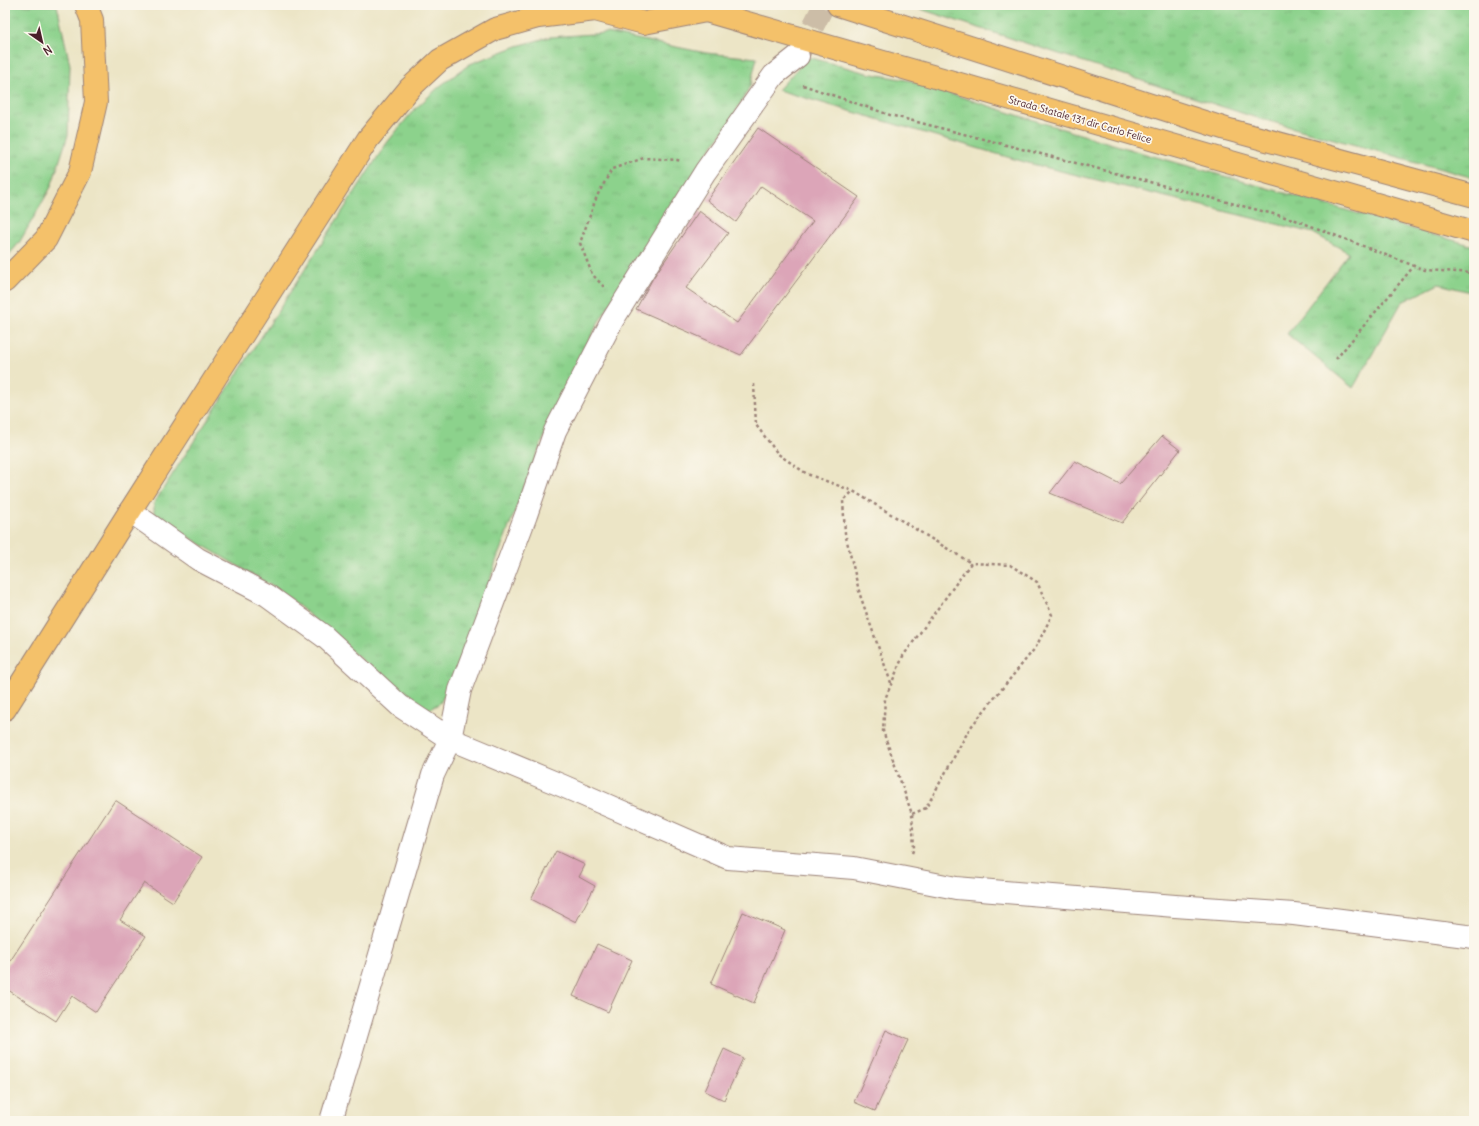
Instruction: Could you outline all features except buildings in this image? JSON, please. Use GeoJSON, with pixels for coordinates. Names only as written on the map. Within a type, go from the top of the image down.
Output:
{"type":"FeatureCollection","features":[{"type":"Feature","properties":{"kind":"highway"},"geometry":{"type":"LineString","coordinates":[[5,281],[46,239],[80,172],[96,102],[92,20],[86,5]]}},
{"type":"Feature","properties":{"kind":"highway"},"geometry":{"type":"LineString","coordinates":[[838,5],[1226,129],[1474,196]]}},
{"type":"Feature","properties":{"kind":"highway"},"geometry":{"type":"LineString","coordinates":[[5,709],[368,140],[410,88],[440,60],[495,29],[538,17],[595,10],[644,23],[696,8]]}},
{"type":"Feature","properties":{"kind":"highway","name":"Strada Statale 131 dir Carlo Felice"},"geometry":{"type":"LineString","coordinates":[[696,8],[1474,232]]}},
{"type":"Feature","properties":{"kind":"street"},"geometry":{"type":"LineString","coordinates":[[331,1121],[433,775],[450,739],[460,690],[526,514],[555,431],[612,321],[705,172],[774,76],[798,56]]}},
{"type":"Feature","properties":{"kind":"street"},"geometry":{"type":"LineString","coordinates":[[130,511],[198,559],[267,595],[325,637],[400,706],[450,739],[571,789],[728,858],[854,868],[956,888],[1294,914],[1474,937]]}},
{"type":"Feature","properties":{"kind":"path"},"geometry":{"type":"LineString","coordinates":[[774,76],[890,115],[1293,219],[1425,270],[1474,273]]}},
{"type":"Feature","properties":{"kind":"path"},"geometry":{"type":"LineString","coordinates":[[622,306],[592,274],[580,243],[597,196],[612,169],[644,158],[677,160],[705,172]]}},
{"type":"Feature","properties":{"kind":"path"},"geometry":{"type":"LineString","coordinates":[[1336,359],[1414,266]]}},
{"type":"Feature","properties":{"kind":"path"},"geometry":{"type":"LineString","coordinates":[[754,384],[756,425],[778,454],[807,474],[853,491],[971,562],[1010,565],[1037,582],[1052,614],[1036,647],[970,728],[926,808],[912,814]]}},
{"type":"Feature","properties":{"kind":"path"},"geometry":{"type":"LineString","coordinates":[[853,491],[843,500],[845,533],[860,595],[891,683]]}},
{"type":"Feature","properties":{"kind":"path"},"geometry":{"type":"LineString","coordinates":[[901,877],[914,848],[912,814],[883,731],[885,699],[903,656],[971,562]]}},
{"type":"Feature","properties":{"kind":"green space"},"geometry":{"type":"Polygon","coordinates":[[[5,5],[57,5],[70,65],[68,135],[51,187],[19,243],[5,259],[5,5]]]}},
{"type":"Feature","properties":{"kind":"green space"},"geometry":{"type":"Polygon","coordinates":[[[908,5],[1474,5],[1474,178],[1251,116],[908,5]]]}},
{"type":"Feature","properties":{"kind":"green space"},"geometry":{"type":"Polygon","coordinates":[[[607,33],[706,53],[757,58],[750,86],[729,124],[710,149],[598,323],[569,381],[536,456],[496,561],[477,622],[460,658],[453,681],[440,703],[430,709],[415,706],[285,594],[160,520],[154,512],[154,503],[386,144],[413,111],[440,86],[470,64],[517,46],[550,37],[607,33]]]}},
{"type":"Feature","properties":{"kind":"green space"},"geometry":{"type":"Polygon","coordinates":[[[808,57],[867,73],[912,81],[1020,116],[1149,155],[1474,246],[1474,293],[1439,284],[1402,302],[1353,388],[1287,334],[1349,253],[1313,233],[1028,163],[778,90],[808,57]]]}},
{"type":"Feature","properties":{"kind":"tunnel"},"geometry":{"type":"LineString","coordinates":[[798,56],[824,5]]}}]}
